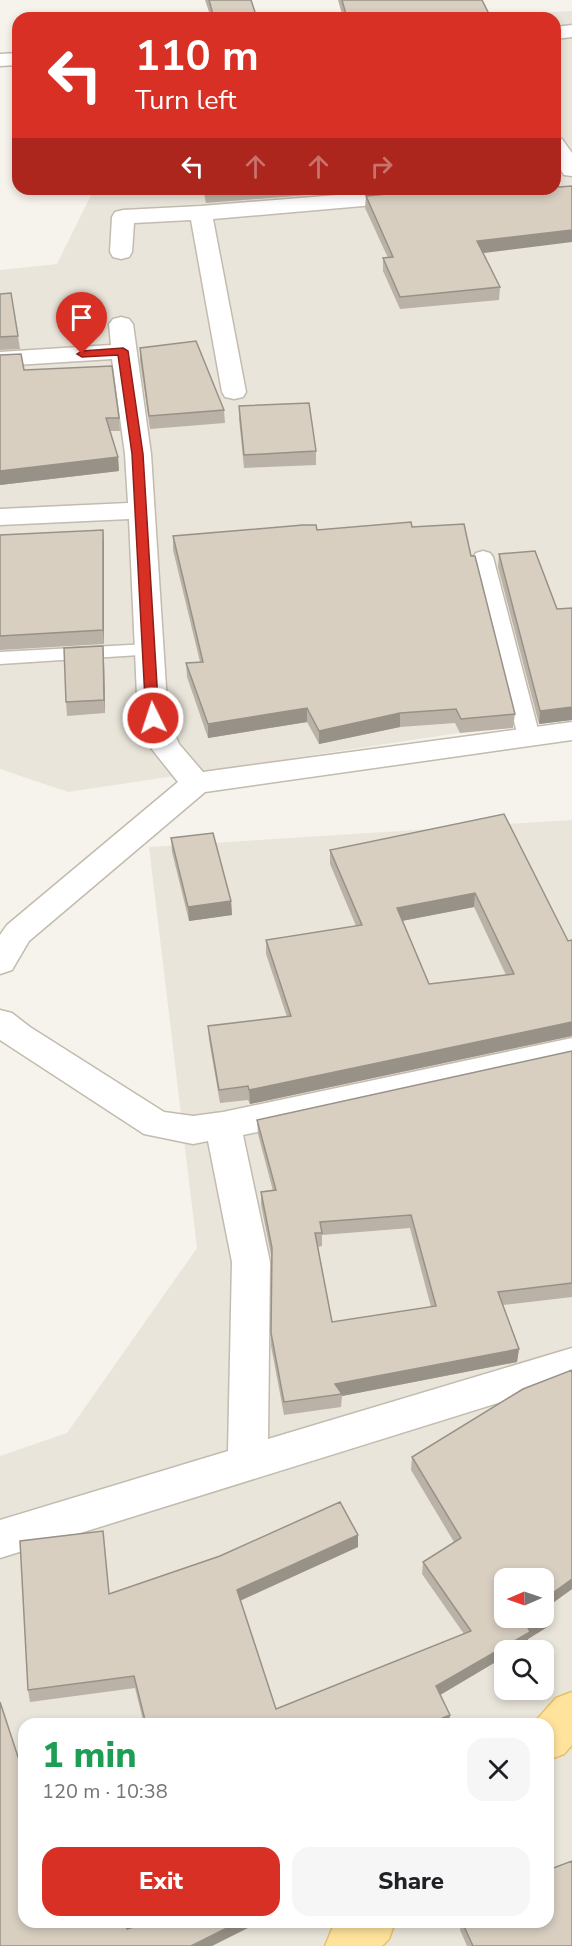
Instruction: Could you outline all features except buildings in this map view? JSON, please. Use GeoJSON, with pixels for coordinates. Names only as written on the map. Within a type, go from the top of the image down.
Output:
{"type":"FeatureCollection","features":[{"type":"Feature","properties":{"kind":"main road"},"geometry":{"type":"LineString","coordinates":[[554,1732],[572,1713]]}},
{"type":"Feature","properties":{"kind":"main road"},"geometry":{"type":"LineString","coordinates":[[349,1946],[366,1928]]}},
{"type":"Feature","properties":{"kind":"street"},"geometry":{"type":"LineString","coordinates":[[561,153],[572,170]]}},
{"type":"Feature","properties":{"kind":"street"},"geometry":{"type":"LineString","coordinates":[[121,252],[123,217],[201,213],[357,195]]}},
{"type":"Feature","properties":{"kind":"street"},"geometry":{"type":"LineString","coordinates":[[201,213],[234,392]]}},
{"type":"Feature","properties":{"kind":"street"},"geometry":{"type":"LineString","coordinates":[[121,324],[138,454],[153,718],[166,748],[196,783]]}},
{"type":"Feature","properties":{"kind":"street"},"geometry":{"type":"LineString","coordinates":[[0,359],[123,351]]}},
{"type":"Feature","properties":{"kind":"street"},"geometry":{"type":"LineString","coordinates":[[0,517],[140,511]]}},
{"type":"Feature","properties":{"kind":"street"},"geometry":{"type":"LineString","coordinates":[[0,962],[18,933],[196,783],[572,731]]}},
{"type":"Feature","properties":{"kind":"street"},"geometry":{"type":"LineString","coordinates":[[0,1022],[18,1036],[156,1124],[193,1130],[223,1126],[572,1051]]}},
{"type":"Feature","properties":{"kind":"street"},"geometry":{"type":"LineString","coordinates":[[223,1126],[251,1262],[248,1464]]}},
{"type":"Feature","properties":{"kind":"street"},"geometry":{"type":"LineString","coordinates":[[0,1539],[572,1364]]}},
{"type":"Feature","properties":{"kind":"lane"},"geometry":{"type":"LineString","coordinates":[[483,557],[529,737]]}},
{"type":"Feature","properties":{"kind":"lane"},"geometry":{"type":"LineString","coordinates":[[0,658],[148,650]]}},
{"type":"Feature","properties":{"kind":"shaded area"},"geometry":{"type":"Polygon","coordinates":[[[572,11],[572,716],[68,792],[0,769],[0,270],[57,264],[91,195],[561,195],[561,12],[554,12],[572,11]]]}},
{"type":"Feature","properties":{"kind":"shaded area"},"geometry":{"type":"Polygon","coordinates":[[[572,820],[572,1946],[0,1946],[0,1456],[67,1433],[197,1248],[149,847],[572,820]]]}},
{"type":"Feature","properties":{"kind":"route"},"geometry":{"type":"LineString","coordinates":[[82,354],[123,351],[138,454],[153,718]]}}]}
